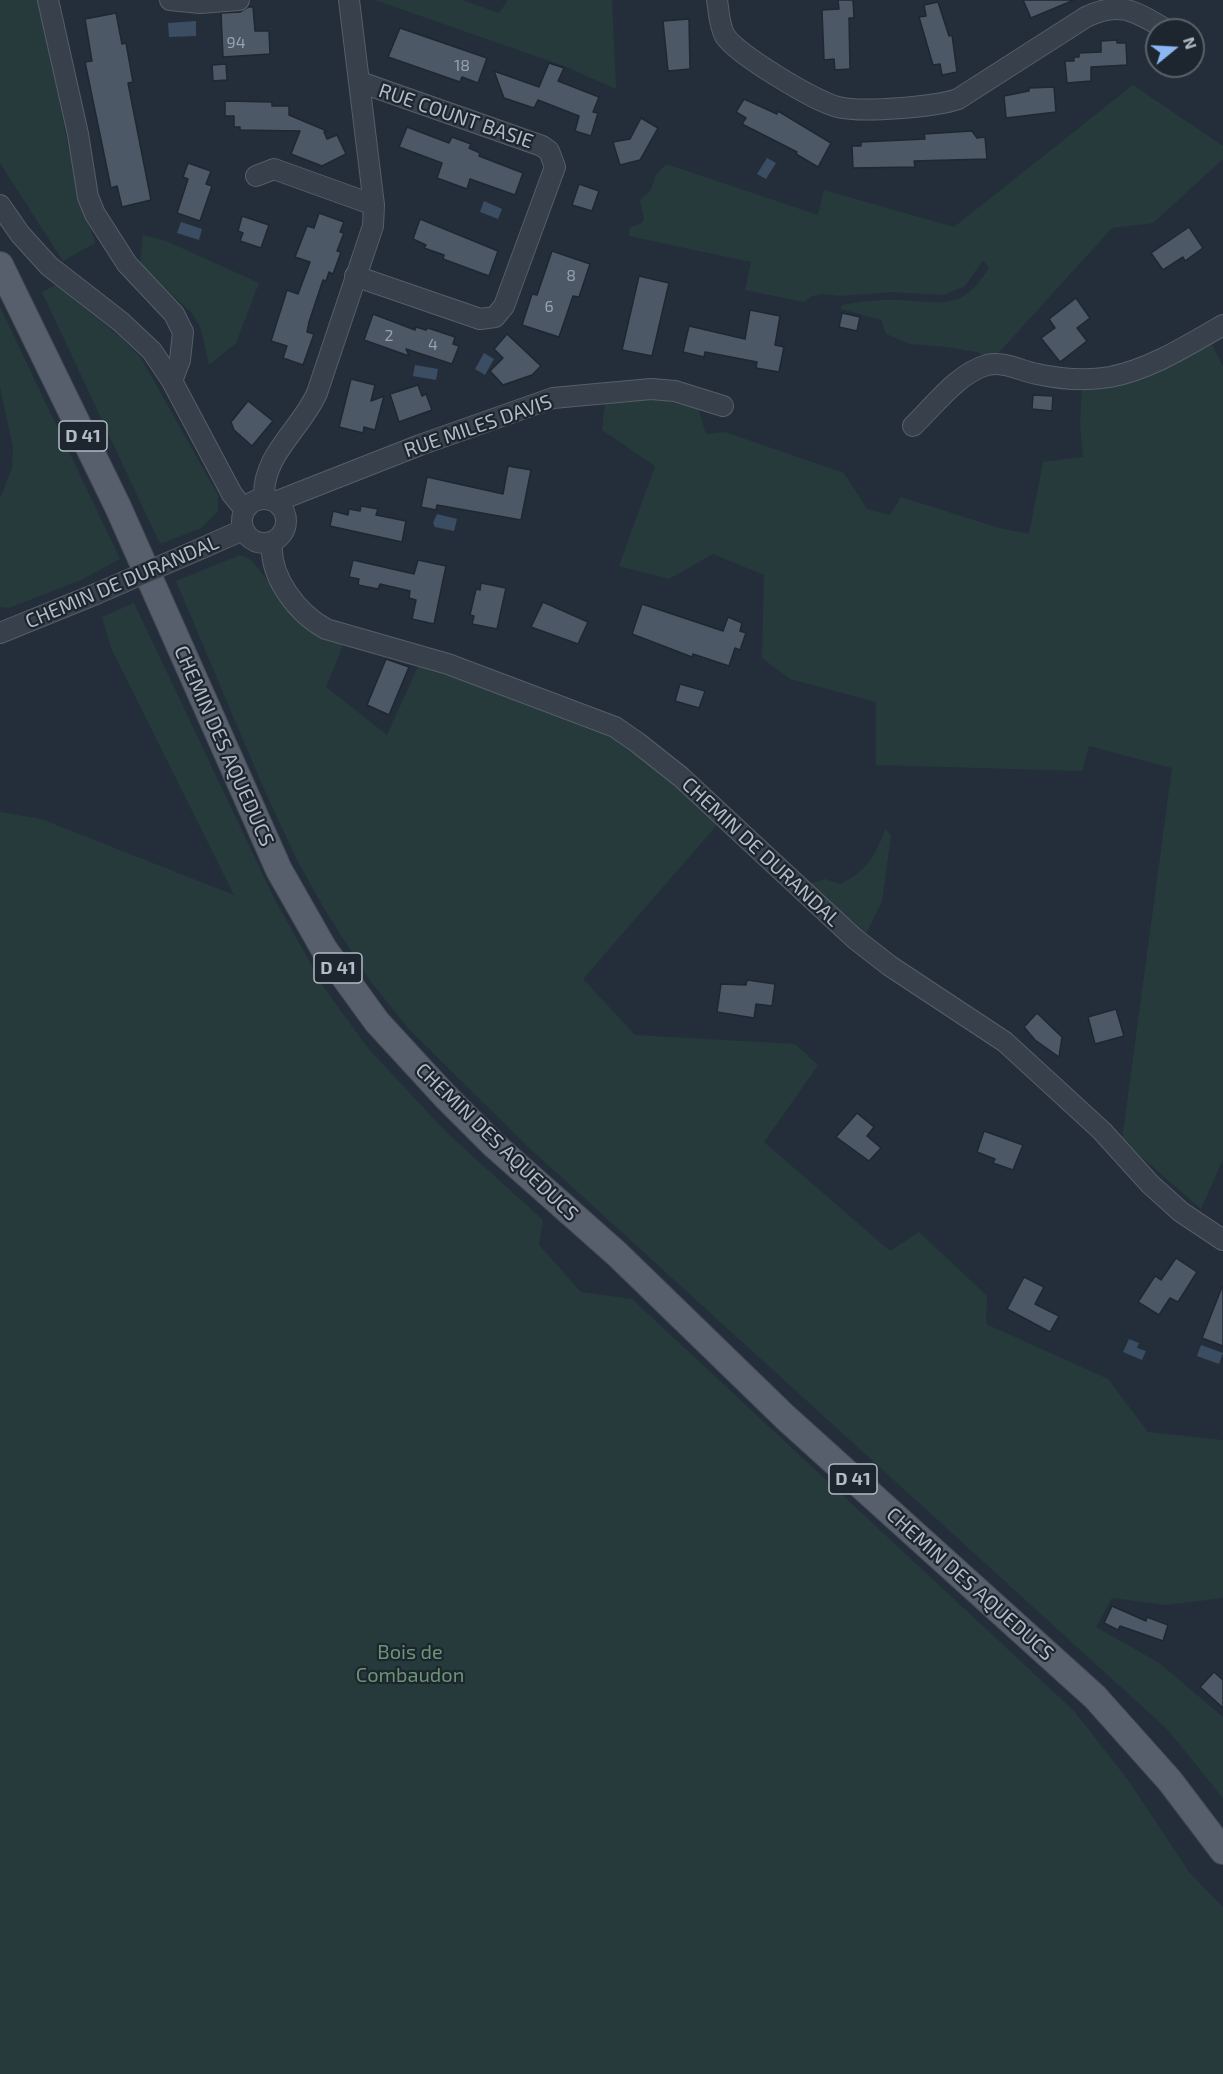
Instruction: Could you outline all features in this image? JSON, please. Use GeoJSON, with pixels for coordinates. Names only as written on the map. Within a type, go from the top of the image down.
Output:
{"type":"FeatureCollection","features":[{"type":"Feature","properties":{"kind":"main road","name":"CHEMIN DES AQUEDUCS"},"geometry":{"type":"LineString","coordinates":[[0,265],[118,507],[226,755],[279,870],[324,949],[377,1022],[494,1145],[617,1254],[785,1417],[1095,1697],[1170,1781],[1223,1851]]}},
{"type":"Feature","properties":{"kind":"street"},"geometry":{"type":"LineString","coordinates":[[48,0],[91,206],[106,235],[127,264],[174,314],[183,332],[180,360],[172,381]]}},
{"type":"Feature","properties":{"kind":"street"},"geometry":{"type":"LineString","coordinates":[[170,0],[200,3],[238,0]]}},
{"type":"Feature","properties":{"kind":"street"},"geometry":{"type":"LineString","coordinates":[[0,205],[35,253],[152,351],[172,381],[232,494],[244,510],[243,530],[255,542],[272,542],[282,534],[285,527],[285,513],[270,501],[263,484],[272,459],[310,409],[317,393],[373,226],[374,205],[349,0]]}},
{"type":"Feature","properties":{"kind":"street"},"geometry":{"type":"LineString","coordinates":[[717,0],[723,32],[738,49],[753,61],[825,102],[848,108],[936,105],[958,99],[1086,17],[1108,8],[1128,9],[1148,18]]}},
{"type":"Feature","properties":{"kind":"street","name":"RUE COUNT BASIE"},"geometry":{"type":"LineString","coordinates":[[355,276],[480,319],[495,317],[504,306],[555,167],[549,151],[542,146],[360,82]]}},
{"type":"Feature","properties":{"kind":"street"},"geometry":{"type":"LineString","coordinates":[[256,176],[274,169],[374,205]]}},
{"type":"Feature","properties":{"kind":"street"},"geometry":{"type":"LineString","coordinates":[[914,426],[953,386],[985,365],[997,363],[1037,374],[1072,378],[1110,377],[1147,365],[1223,325]]}},
{"type":"Feature","properties":{"kind":"street","name":"RUE MILES DAVIS"},"geometry":{"type":"LineString","coordinates":[[270,501],[420,444],[553,398],[651,389],[675,391],[723,406]]}},
{"type":"Feature","properties":{"kind":"street"},"geometry":{"type":"LineString","coordinates":[[244,510],[250,504],[270,501]]}},
{"type":"Feature","properties":{"kind":"street","name":"CHEMIN DE DURANDAL"},"geometry":{"type":"LineString","coordinates":[[0,633],[243,530]]}},
{"type":"Feature","properties":{"kind":"street","name":"CHEMIN DE DURANDAL"},"geometry":{"type":"LineString","coordinates":[[272,542],[271,554],[275,571],[292,599],[310,620],[326,629],[448,664],[593,718],[615,728],[638,743],[681,777],[854,938],[890,966],[1005,1042],[1102,1131],[1150,1184],[1181,1212],[1223,1240]]}},
{"type":"Feature","properties":{"kind":"green space"},"geometry":{"type":"Polygon","coordinates":[[[0,0],[38,0],[77,188],[95,243],[63,261],[0,163],[0,0]]]}},
{"type":"Feature","properties":{"kind":"green space"},"geometry":{"type":"Polygon","coordinates":[[[375,0],[462,0],[499,13],[508,0],[612,0],[616,89],[564,66],[375,0]]]}},
{"type":"Feature","properties":{"kind":"green space"},"geometry":{"type":"Polygon","coordinates":[[[1133,85],[1223,146],[1223,159],[1153,223],[1112,228],[992,360],[977,352],[910,344],[886,334],[881,320],[841,309],[842,305],[877,300],[940,302],[960,298],[979,282],[989,268],[983,260],[965,286],[944,295],[891,292],[841,296],[823,294],[812,296],[804,302],[745,290],[751,262],[629,236],[629,228],[642,223],[644,219],[640,200],[651,190],[656,175],[666,164],[818,215],[824,190],[954,227],[1133,85]]]}},
{"type":"Feature","properties":{"kind":"green space"},"geometry":{"type":"Polygon","coordinates":[[[143,235],[166,241],[259,283],[236,343],[209,365],[201,329],[192,313],[140,265],[143,235]]]}},
{"type":"Feature","properties":{"kind":"green space"},"geometry":{"type":"Polygon","coordinates":[[[56,285],[120,337],[141,358],[218,495],[218,511],[201,528],[160,544],[42,292],[56,285]]]}},
{"type":"Feature","properties":{"kind":"green space"},"geometry":{"type":"Polygon","coordinates":[[[0,307],[120,559],[81,580],[9,608],[0,607],[0,498],[12,469],[13,448],[0,387],[0,307]]]}},
{"type":"Feature","properties":{"kind":"green space"},"geometry":{"type":"Polygon","coordinates":[[[1210,340],[1223,367],[1223,1159],[1201,1209],[1122,1140],[1172,768],[1089,746],[1082,771],[876,765],[876,702],[790,679],[762,658],[764,575],[713,554],[669,579],[619,566],[655,466],[602,430],[605,404],[655,394],[698,408],[706,434],[725,432],[844,473],[867,509],[890,515],[901,497],[999,528],[1029,534],[1043,462],[1083,457],[1080,424],[1082,385],[1210,340]]]}},
{"type":"Feature","properties":{"kind":"green space"},"geometry":{"type":"Polygon","coordinates":[[[240,555],[250,559],[309,630],[344,643],[326,687],[387,735],[420,662],[602,731],[633,749],[654,766],[717,825],[583,979],[635,1035],[795,1044],[818,1065],[764,1142],[890,1251],[919,1232],[987,1296],[986,1324],[1108,1379],[1148,1432],[1223,1440],[1223,1598],[1166,1605],[1112,1598],[1096,1627],[1159,1663],[1223,1717],[1223,1798],[1167,1729],[525,1144],[408,1028],[371,982],[325,910],[297,860],[263,787],[176,581],[240,555]]]}},
{"type":"Feature","properties":{"kind":"green space","name":"Bois de Combaudon"},"geometry":{"type":"Polygon","coordinates":[[[134,603],[273,896],[323,986],[367,1047],[447,1133],[543,1220],[539,1245],[581,1292],[632,1299],[1074,1711],[1128,1780],[1189,1872],[1223,1907],[1223,2074],[0,2074],[0,812],[41,819],[234,895],[111,648],[102,617],[134,603]]]}},
{"type":"Feature","properties":{"kind":"green space"},"geometry":{"type":"Polygon","coordinates":[[[885,829],[891,835],[882,901],[865,936],[806,885],[825,879],[840,884],[856,875],[874,855],[885,829]]]}},
{"type":"Feature","properties":{"kind":"water"},"geometry":{"type":"Polygon","coordinates":[[[196,21],[196,36],[169,37],[168,23],[196,21]]]}},
{"type":"Feature","properties":{"kind":"water"},"geometry":{"type":"Polygon","coordinates":[[[767,158],[776,163],[766,179],[757,174],[767,158]]]}},
{"type":"Feature","properties":{"kind":"water"},"geometry":{"type":"Polygon","coordinates":[[[484,201],[502,209],[498,219],[480,212],[484,201]]]}},
{"type":"Feature","properties":{"kind":"water"},"geometry":{"type":"Polygon","coordinates":[[[181,222],[202,229],[199,240],[177,233],[181,222]]]}},
{"type":"Feature","properties":{"kind":"water"},"geometry":{"type":"Polygon","coordinates":[[[484,353],[494,359],[485,375],[475,369],[484,353]]]}},
{"type":"Feature","properties":{"kind":"water"},"geometry":{"type":"Polygon","coordinates":[[[415,365],[438,369],[436,380],[413,376],[415,365]]]}},
{"type":"Feature","properties":{"kind":"water"},"geometry":{"type":"Polygon","coordinates":[[[437,514],[457,519],[454,531],[435,527],[433,523],[437,514]]]}},
{"type":"Feature","properties":{"kind":"water"},"geometry":{"type":"Polygon","coordinates":[[[1129,1339],[1139,1343],[1137,1348],[1146,1351],[1142,1360],[1123,1352],[1129,1339]]]}},
{"type":"Feature","properties":{"kind":"water"},"geometry":{"type":"Polygon","coordinates":[[[1201,1345],[1223,1353],[1219,1364],[1197,1356],[1201,1345]]]}},
{"type":"Feature","properties":{"kind":"building"},"geometry":{"type":"Polygon","coordinates":[[[838,0],[853,0],[854,18],[849,18],[850,69],[835,70],[834,59],[824,60],[822,10],[839,9],[838,0]]]}},
{"type":"Feature","properties":{"kind":"building"},"geometry":{"type":"Polygon","coordinates":[[[1023,0],[1074,0],[1031,18],[1023,0]]]}},
{"type":"Feature","properties":{"kind":"building"},"geometry":{"type":"Polygon","coordinates":[[[938,2],[949,36],[952,35],[957,72],[942,75],[940,64],[933,65],[919,17],[926,16],[924,5],[938,2]]]}},
{"type":"Feature","properties":{"kind":"building"},"geometry":{"type":"Polygon","coordinates":[[[253,7],[255,31],[269,31],[270,54],[223,57],[221,13],[240,12],[253,7]]]}},
{"type":"Feature","properties":{"kind":"building"},"geometry":{"type":"Polygon","coordinates":[[[116,13],[122,44],[126,43],[133,82],[128,83],[151,200],[122,207],[117,186],[111,188],[85,62],[92,61],[85,19],[116,13]]]}},
{"type":"Feature","properties":{"kind":"building"},"geometry":{"type":"Polygon","coordinates":[[[689,19],[690,69],[668,71],[663,21],[689,19]]]}},
{"type":"Feature","properties":{"kind":"building"},"geometry":{"type":"Polygon","coordinates":[[[400,28],[487,58],[478,83],[462,77],[460,82],[388,57],[400,28]]]}},
{"type":"Feature","properties":{"kind":"building"},"geometry":{"type":"Polygon","coordinates":[[[1117,40],[1117,43],[1126,43],[1127,65],[1091,67],[1091,81],[1067,83],[1065,61],[1074,61],[1074,57],[1079,57],[1079,53],[1101,52],[1101,41],[1117,40]]]}},
{"type":"Feature","properties":{"kind":"building"},"geometry":{"type":"Polygon","coordinates":[[[549,63],[564,68],[558,81],[599,97],[593,112],[598,113],[591,136],[575,131],[579,116],[538,100],[534,108],[504,98],[494,71],[539,87],[549,63]]]}},
{"type":"Feature","properties":{"kind":"building"},"geometry":{"type":"Polygon","coordinates":[[[226,64],[227,80],[213,81],[212,65],[226,64]]]}},
{"type":"Feature","properties":{"kind":"building"},"geometry":{"type":"Polygon","coordinates":[[[1054,87],[1056,112],[1006,118],[1004,96],[1029,91],[1029,88],[1054,87]]]}},
{"type":"Feature","properties":{"kind":"building"},"geometry":{"type":"Polygon","coordinates":[[[744,99],[777,114],[778,111],[831,143],[818,167],[796,154],[797,152],[742,124],[746,118],[736,112],[744,99]]]}},
{"type":"Feature","properties":{"kind":"building"},"geometry":{"type":"Polygon","coordinates":[[[225,101],[272,102],[272,106],[289,106],[289,115],[327,131],[324,132],[327,139],[337,135],[346,154],[322,166],[291,154],[300,131],[240,130],[240,127],[234,127],[234,116],[225,116],[225,101]]]}},
{"type":"Feature","properties":{"kind":"building"},"geometry":{"type":"Polygon","coordinates":[[[641,118],[658,128],[640,160],[620,165],[613,142],[630,139],[641,118]]]}},
{"type":"Feature","properties":{"kind":"building"},"geometry":{"type":"Polygon","coordinates":[[[407,127],[449,143],[452,137],[471,144],[469,148],[480,153],[479,156],[523,173],[515,195],[470,179],[467,189],[437,178],[442,163],[399,147],[407,127]]]}},
{"type":"Feature","properties":{"kind":"building"},"geometry":{"type":"Polygon","coordinates":[[[972,131],[977,138],[985,137],[987,159],[914,161],[915,167],[853,168],[852,146],[861,146],[861,142],[925,139],[924,134],[972,131]]]}},
{"type":"Feature","properties":{"kind":"building"},"geometry":{"type":"Polygon","coordinates":[[[188,163],[211,171],[206,184],[212,186],[200,221],[177,213],[188,179],[183,177],[188,163]]]}},
{"type":"Feature","properties":{"kind":"building"},"geometry":{"type":"Polygon","coordinates":[[[579,184],[599,191],[592,211],[572,205],[579,184]]]}},
{"type":"Feature","properties":{"kind":"building"},"geometry":{"type":"Polygon","coordinates":[[[319,213],[344,222],[340,232],[344,233],[337,251],[341,252],[333,274],[329,272],[326,281],[323,280],[309,322],[307,332],[314,334],[303,365],[283,358],[287,346],[271,341],[287,290],[298,294],[310,262],[295,257],[307,226],[314,228],[319,213]]]}},
{"type":"Feature","properties":{"kind":"building"},"geometry":{"type":"Polygon","coordinates":[[[242,216],[269,225],[261,248],[240,241],[243,233],[238,231],[242,216]]]}},
{"type":"Feature","properties":{"kind":"building"},"geometry":{"type":"Polygon","coordinates":[[[420,219],[498,251],[489,276],[443,259],[444,255],[424,248],[426,245],[413,239],[420,219]]]}},
{"type":"Feature","properties":{"kind":"building"},"geometry":{"type":"Polygon","coordinates":[[[1189,227],[1203,248],[1185,261],[1183,257],[1163,270],[1151,253],[1189,227]]]}},
{"type":"Feature","properties":{"kind":"building"},"geometry":{"type":"Polygon","coordinates":[[[552,251],[590,264],[579,297],[573,296],[559,337],[522,325],[532,294],[537,295],[552,251]]]}},
{"type":"Feature","properties":{"kind":"building"},"geometry":{"type":"Polygon","coordinates":[[[639,276],[669,283],[652,356],[622,350],[639,276]]]}},
{"type":"Feature","properties":{"kind":"building"},"geometry":{"type":"Polygon","coordinates":[[[1076,298],[1090,318],[1077,328],[1087,341],[1060,362],[1041,338],[1055,328],[1049,319],[1076,298]]]}},
{"type":"Feature","properties":{"kind":"building"},"geometry":{"type":"Polygon","coordinates":[[[750,310],[780,316],[775,345],[784,347],[779,372],[756,368],[757,362],[705,352],[704,357],[683,352],[689,326],[745,339],[750,310]]]}},
{"type":"Feature","properties":{"kind":"building"},"geometry":{"type":"Polygon","coordinates":[[[842,313],[860,317],[857,331],[839,327],[842,313]]]}},
{"type":"Feature","properties":{"kind":"building"},"geometry":{"type":"Polygon","coordinates":[[[373,314],[415,330],[416,327],[426,330],[428,328],[455,337],[453,344],[459,346],[452,364],[406,349],[409,356],[364,340],[373,314]]]}},
{"type":"Feature","properties":{"kind":"building"},"geometry":{"type":"Polygon","coordinates":[[[507,334],[541,366],[532,375],[503,385],[490,371],[503,358],[494,349],[507,334]]]}},
{"type":"Feature","properties":{"kind":"building"},"geometry":{"type":"Polygon","coordinates":[[[351,379],[375,385],[371,401],[384,396],[375,430],[364,427],[363,433],[339,427],[351,379]]]}},
{"type":"Feature","properties":{"kind":"building"},"geometry":{"type":"Polygon","coordinates":[[[418,385],[422,396],[426,394],[432,410],[399,422],[390,394],[418,385]]]}},
{"type":"Feature","properties":{"kind":"building"},"geometry":{"type":"Polygon","coordinates":[[[1033,395],[1053,396],[1052,411],[1032,409],[1033,395]]]}},
{"type":"Feature","properties":{"kind":"building"},"geometry":{"type":"Polygon","coordinates":[[[248,401],[273,421],[252,446],[234,430],[231,422],[248,401]]]}},
{"type":"Feature","properties":{"kind":"building"},"geometry":{"type":"Polygon","coordinates":[[[508,466],[531,470],[521,520],[437,505],[436,510],[421,507],[427,477],[503,494],[508,466]]]}},
{"type":"Feature","properties":{"kind":"building"},"geometry":{"type":"Polygon","coordinates":[[[361,506],[378,509],[376,515],[406,521],[402,542],[330,526],[333,511],[348,515],[349,509],[360,511],[361,506]]]}},
{"type":"Feature","properties":{"kind":"building"},"geometry":{"type":"Polygon","coordinates":[[[353,560],[414,574],[418,560],[446,566],[434,624],[412,619],[416,600],[409,598],[410,591],[380,584],[378,589],[358,585],[359,579],[349,577],[353,560]]]}},
{"type":"Feature","properties":{"kind":"building"},"geometry":{"type":"Polygon","coordinates":[[[481,583],[506,588],[497,629],[472,624],[474,616],[470,615],[476,589],[480,590],[481,583]]]}},
{"type":"Feature","properties":{"kind":"building"},"geometry":{"type":"Polygon","coordinates":[[[543,602],[588,622],[578,644],[531,627],[543,602]]]}},
{"type":"Feature","properties":{"kind":"building"},"geometry":{"type":"Polygon","coordinates":[[[642,604],[723,631],[728,617],[742,623],[740,631],[746,633],[740,650],[735,648],[729,666],[693,654],[692,657],[632,634],[642,604]]]}},
{"type":"Feature","properties":{"kind":"building"},"geometry":{"type":"Polygon","coordinates":[[[386,659],[409,667],[389,715],[367,705],[386,659]]]}},
{"type":"Feature","properties":{"kind":"building"},"geometry":{"type":"Polygon","coordinates":[[[680,684],[705,691],[699,708],[675,701],[680,684]]]}},
{"type":"Feature","properties":{"kind":"building"},"geometry":{"type":"Polygon","coordinates":[[[747,980],[775,984],[772,1006],[756,1004],[754,1018],[717,1012],[721,984],[746,985],[747,980]]]}},
{"type":"Feature","properties":{"kind":"building"},"geometry":{"type":"Polygon","coordinates":[[[1116,1009],[1124,1036],[1095,1044],[1088,1017],[1116,1009]]]}},
{"type":"Feature","properties":{"kind":"building"},"geometry":{"type":"Polygon","coordinates":[[[1037,1013],[1062,1037],[1059,1057],[1035,1040],[1024,1027],[1037,1013]]]}},
{"type":"Feature","properties":{"kind":"building"},"geometry":{"type":"Polygon","coordinates":[[[857,1113],[874,1127],[867,1136],[881,1148],[869,1161],[836,1137],[857,1113]]]}},
{"type":"Feature","properties":{"kind":"building"},"geometry":{"type":"Polygon","coordinates":[[[984,1131],[1023,1145],[1013,1170],[993,1163],[995,1159],[977,1152],[984,1131]]]}},
{"type":"Feature","properties":{"kind":"building"},"geometry":{"type":"Polygon","coordinates":[[[1176,1258],[1197,1272],[1178,1302],[1170,1298],[1159,1315],[1138,1302],[1155,1276],[1161,1280],[1176,1258]]]}},
{"type":"Feature","properties":{"kind":"building"},"geometry":{"type":"Polygon","coordinates":[[[1024,1277],[1044,1287],[1035,1304],[1059,1316],[1050,1332],[1007,1309],[1024,1277]]]}},
{"type":"Feature","properties":{"kind":"building"},"geometry":{"type":"Polygon","coordinates":[[[1223,1288],[1223,1346],[1202,1338],[1223,1288]]]}},
{"type":"Feature","properties":{"kind":"building"},"geometry":{"type":"Polygon","coordinates":[[[1112,1606],[1146,1621],[1147,1617],[1168,1625],[1163,1641],[1120,1626],[1118,1630],[1104,1623],[1112,1606]]]}},
{"type":"Feature","properties":{"kind":"building"},"geometry":{"type":"Polygon","coordinates":[[[1214,1672],[1223,1680],[1223,1708],[1200,1687],[1214,1672]]]}}]}
